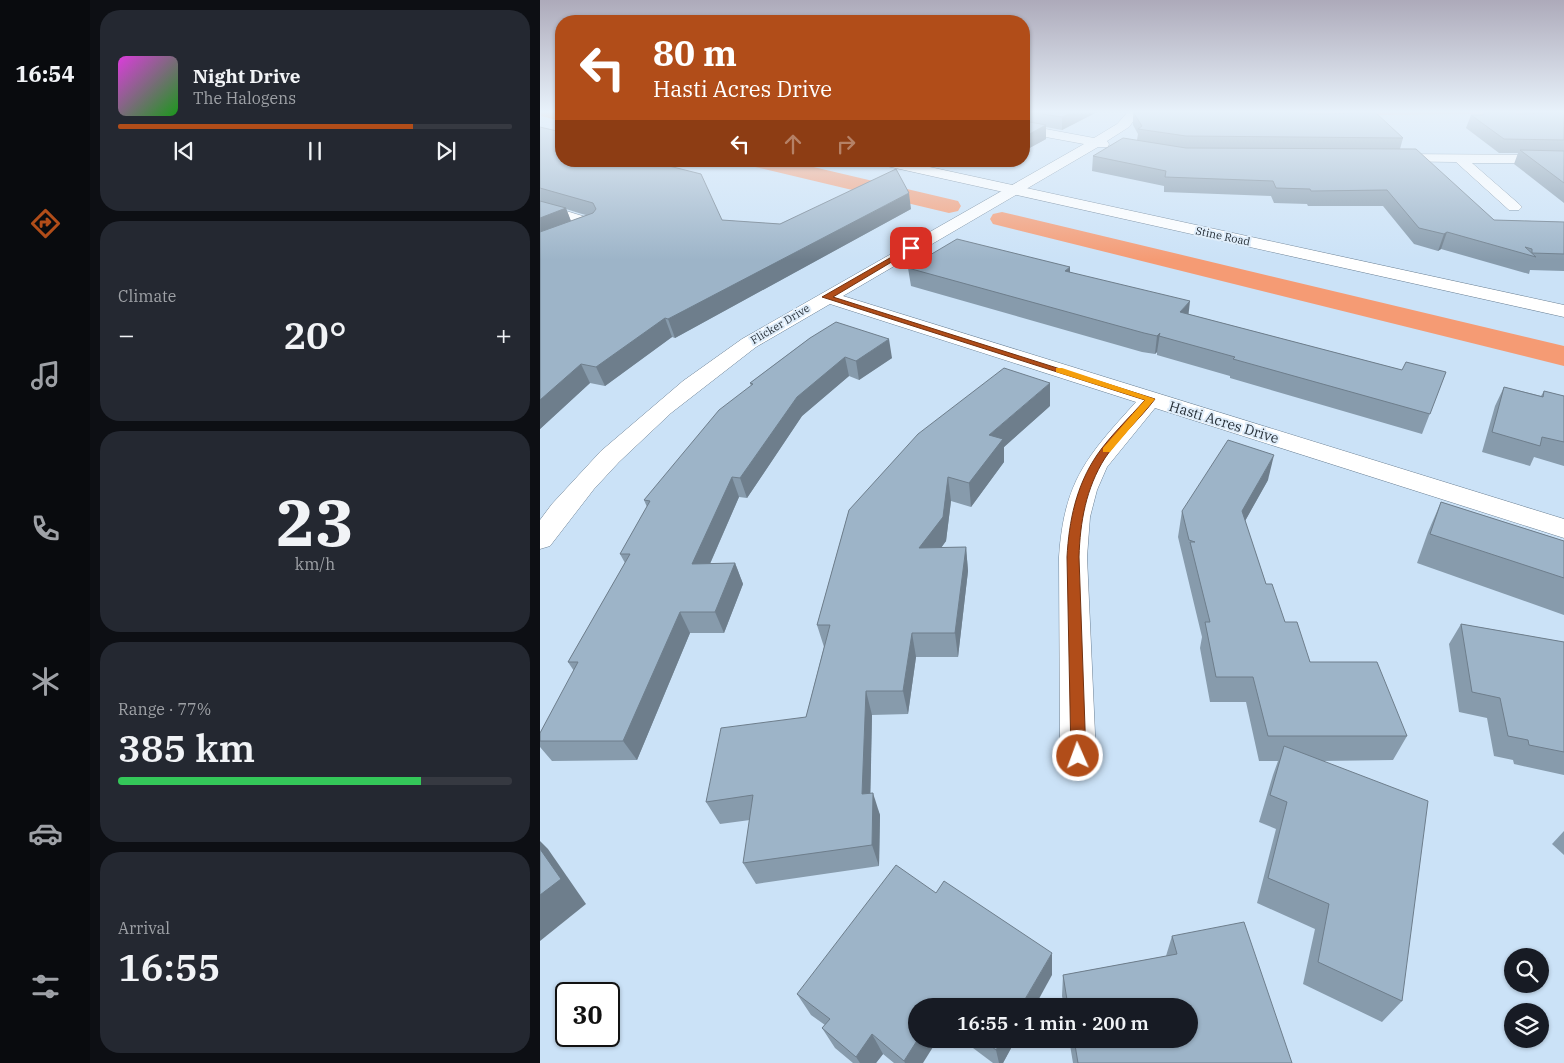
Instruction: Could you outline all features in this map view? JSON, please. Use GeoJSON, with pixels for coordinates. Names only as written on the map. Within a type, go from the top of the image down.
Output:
{"type":"FeatureCollection","features":[{"type":"Feature","properties":{"kind":"street","name":"Flicker Drive"},"geometry":{"type":"LineString","coordinates":[[540,539],[600,466],[649,418],[699,377],[749,343],[826,297],[1062,162]]}},
{"type":"Feature","properties":{"kind":"street"},"geometry":{"type":"LineString","coordinates":[[1463,162],[1514,207]]}},
{"type":"Feature","properties":{"kind":"street","name":"Stine Road"},"geometry":{"type":"LineString","coordinates":[[909,167],[1564,311]]}},
{"type":"Feature","properties":{"kind":"street"},"geometry":{"type":"LineString","coordinates":[[540,208],[593,224],[566,234]]}},
{"type":"Feature","properties":{"kind":"street","name":"Hasti Acres Drive"},"geometry":{"type":"LineString","coordinates":[[826,297],[1564,529]]}},
{"type":"Feature","properties":{"kind":"street"},"geometry":{"type":"LineString","coordinates":[[1078,756],[1074,529],[1084,488],[1101,456],[1151,399]]}},
{"type":"Feature","properties":{"kind":"building"},"geometry":{"type":"Polygon","coordinates":[[[540,162],[555,162],[555,167],[673,167],[701,174],[722,220],[780,224],[896,169],[909,193],[668,319],[665,318],[596,367],[581,364],[540,400],[540,232],[593,213],[596,209],[593,203],[540,188],[540,162]]]}},
{"type":"Feature","properties":{"kind":"building"},"geometry":{"type":"Polygon","coordinates":[[[1120,162],[1430,162],[1494,220],[1564,222],[1564,254],[1532,253],[1532,249],[1525,247],[1536,257],[1447,232],[1444,234],[1419,228],[1387,190],[1311,191],[1310,189],[1276,188],[1273,181],[1165,177],[1166,171],[1120,162]]]}},
{"type":"Feature","properties":{"kind":"building"},"geometry":{"type":"Polygon","coordinates":[[[1535,162],[1564,162],[1564,183],[1535,162]]]}},
{"type":"Feature","properties":{"kind":"building"},"geometry":{"type":"Polygon","coordinates":[[[540,201],[566,208],[540,218],[540,201]]]}},
{"type":"Feature","properties":{"kind":"building"},"geometry":{"type":"Polygon","coordinates":[[[957,239],[1070,267],[1065,271],[1190,301],[1180,312],[1402,370],[1406,362],[1446,372],[1430,414],[1233,359],[1235,357],[1159,336],[1160,333],[1157,336],[1144,333],[908,268],[957,239]]]}},
{"type":"Feature","properties":{"kind":"building"},"geometry":{"type":"Polygon","coordinates":[[[836,322],[889,339],[856,361],[845,357],[797,397],[740,478],[732,477],[692,564],[735,563],[715,612],[680,612],[623,741],[540,741],[540,733],[578,662],[568,662],[630,554],[620,554],[650,501],[644,500],[719,410],[753,384],[750,383],[810,338],[836,322]]]}},
{"type":"Feature","properties":{"kind":"building"},"geometry":{"type":"Polygon","coordinates":[[[1004,368],[1050,383],[989,435],[1003,439],[969,483],[948,477],[943,517],[919,548],[966,547],[955,633],[912,633],[903,691],[866,691],[862,794],[873,793],[872,845],[743,863],[753,795],[706,802],[721,728],[806,717],[830,625],[817,625],[849,510],[918,434],[1004,368]]]}},
{"type":"Feature","properties":{"kind":"building"},"geometry":{"type":"Polygon","coordinates":[[[1504,387],[1543,397],[1544,391],[1564,396],[1564,442],[1542,437],[1540,446],[1492,432],[1504,387]]]}},
{"type":"Feature","properties":{"kind":"building"},"geometry":{"type":"Polygon","coordinates":[[[1228,440],[1274,455],[1242,511],[1266,584],[1272,584],[1285,622],[1297,622],[1310,662],[1377,662],[1407,736],[1268,736],[1253,677],[1216,677],[1205,622],[1210,622],[1190,542],[1195,542],[1189,540],[1182,511],[1228,440]]]}},
{"type":"Feature","properties":{"kind":"building"},"geometry":{"type":"Polygon","coordinates":[[[1441,502],[1564,541],[1564,578],[1430,534],[1441,502]]]}},
{"type":"Feature","properties":{"kind":"building"},"geometry":{"type":"Polygon","coordinates":[[[1461,624],[1564,642],[1564,752],[1529,745],[1528,740],[1508,736],[1500,698],[1472,692],[1461,624]]]}},
{"type":"Feature","properties":{"kind":"building"},"geometry":{"type":"Polygon","coordinates":[[[1284,746],[1428,801],[1402,1001],[1318,962],[1329,904],[1268,878],[1287,802],[1270,795],[1284,746]]]}},
{"type":"Feature","properties":{"kind":"building"},"geometry":{"type":"Polygon","coordinates":[[[540,849],[561,879],[540,895],[540,849]]]}},
{"type":"Feature","properties":{"kind":"building"},"geometry":{"type":"Polygon","coordinates":[[[896,865],[936,893],[944,881],[1052,953],[1026,998],[908,998],[908,1048],[912,1048],[904,1061],[872,1034],[856,1057],[822,1028],[830,1019],[797,994],[896,865]]]}},
{"type":"Feature","properties":{"kind":"building"},"geometry":{"type":"Polygon","coordinates":[[[1244,922],[1292,1063],[1078,1063],[1076,1048],[1198,1048],[1198,998],[1067,998],[1063,975],[1177,954],[1172,936],[1244,922]]]}},
{"type":"Feature","properties":{"kind":"waterway"},"geometry":{"type":"LineString","coordinates":[[784,167],[949,206]]}},
{"type":"Feature","properties":{"kind":"waterway"},"geometry":{"type":"LineString","coordinates":[[1002,219],[1564,356]]}},
{"type":"Feature","properties":{"kind":"slow traffic"},"geometry":{"type":"LineString","coordinates":[[1059,370],[1151,399],[1107,450]]}},
{"type":"Feature","properties":{"kind":"route"},"geometry":{"type":"LineString","coordinates":[[911,248],[826,297],[1151,399],[1101,456],[1084,488],[1074,529],[1078,756]]}}]}
